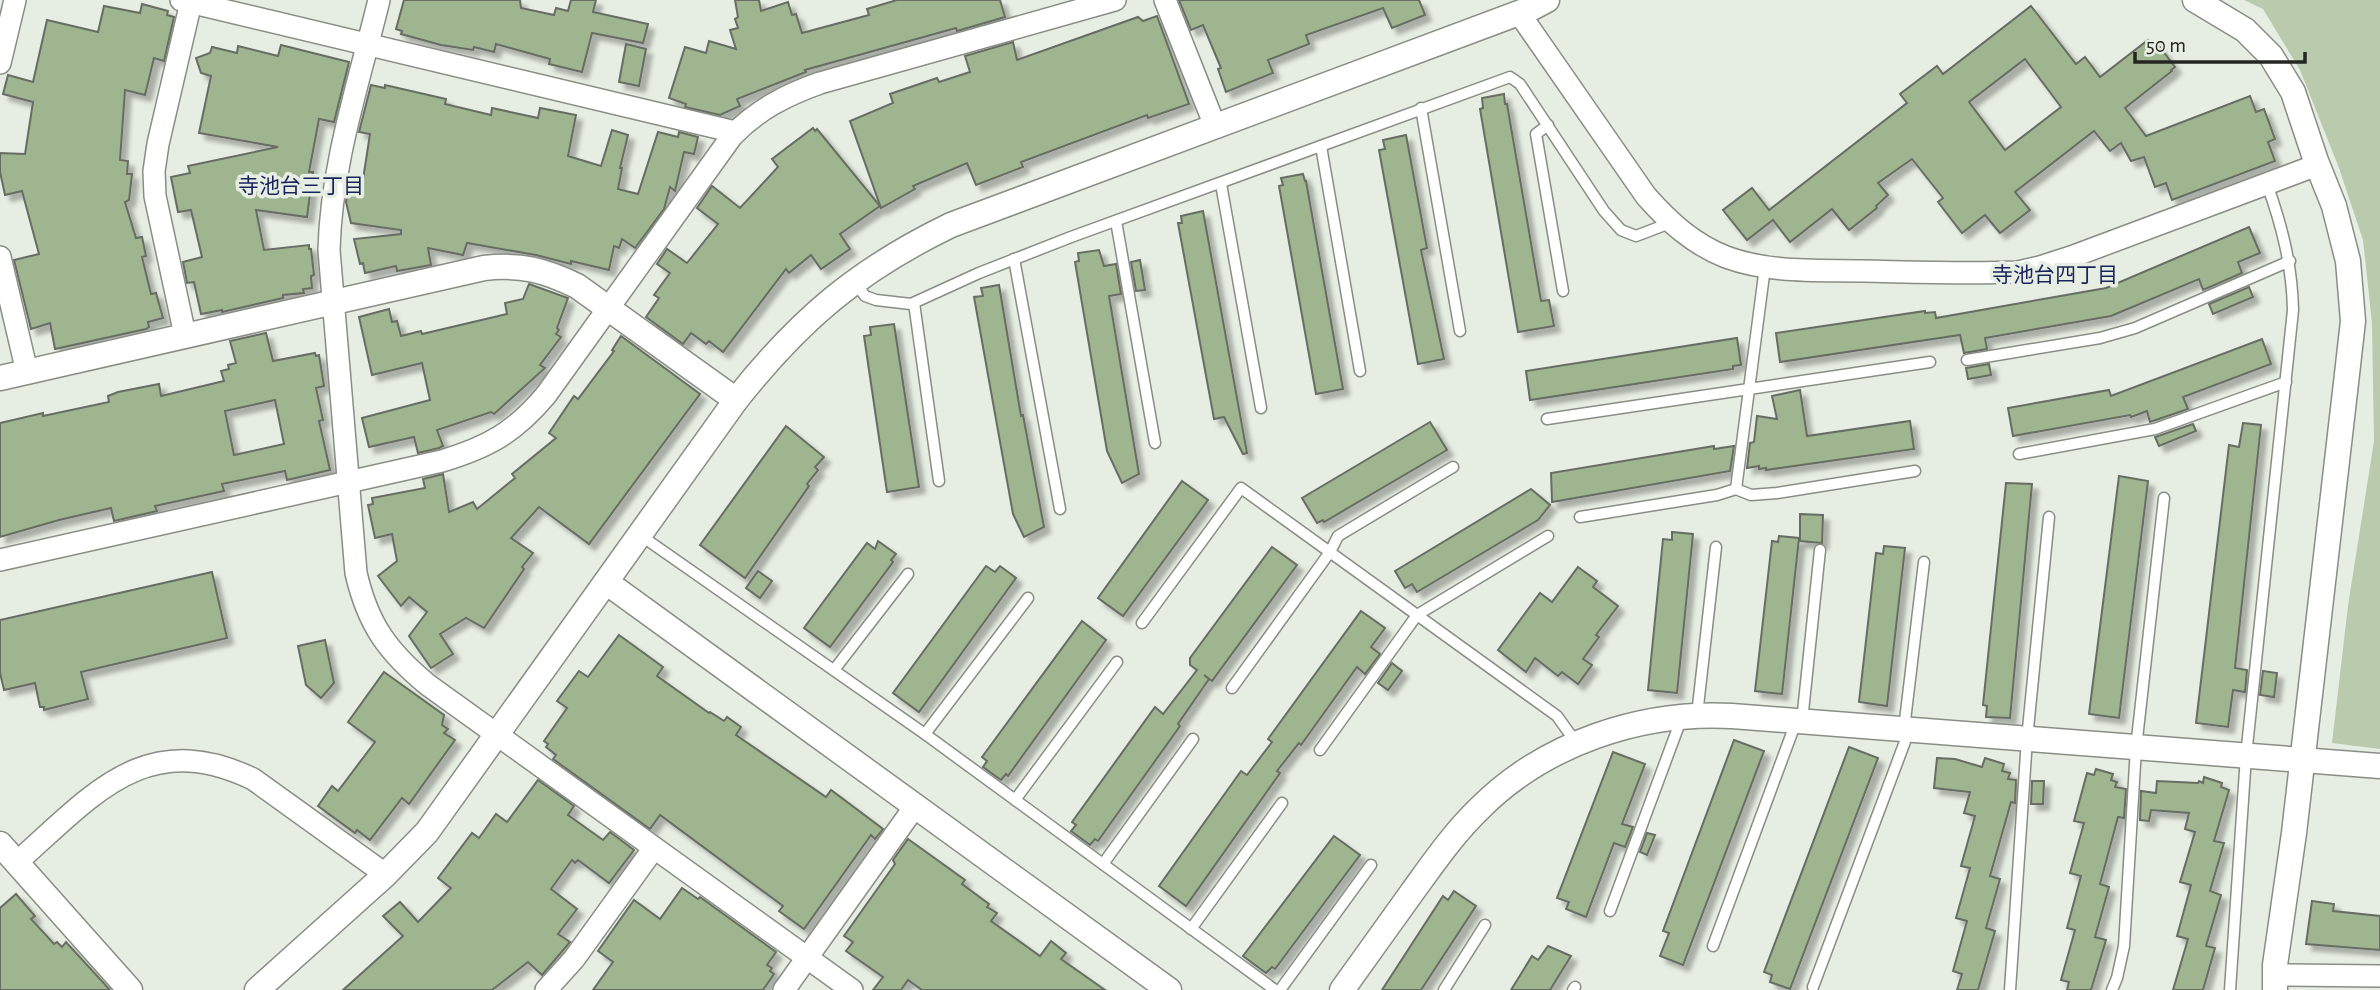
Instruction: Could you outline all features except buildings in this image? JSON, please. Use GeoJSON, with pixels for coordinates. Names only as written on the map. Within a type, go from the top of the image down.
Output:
{"type":"FeatureCollection","features":[{"type":"Feature","properties":{"kind":"street"},"geometry":{"type":"LineString","coordinates":[[0,63],[15,0]]}},
{"type":"Feature","properties":{"kind":"street"},"geometry":{"type":"LineString","coordinates":[[379,0],[335,184],[329,250],[356,573],[376,630],[389,649],[407,667],[852,990]]}},
{"type":"Feature","properties":{"kind":"street"},"geometry":{"type":"LineString","coordinates":[[0,560],[442,461],[472,452],[498,439],[526,419],[546,396],[735,132],[748,120],[773,103],[820,83],[1115,0]]}},
{"type":"Feature","properties":{"kind":"street"},"geometry":{"type":"LineString","coordinates":[[1165,0],[1215,126]]}},
{"type":"Feature","properties":{"kind":"street"},"geometry":{"type":"LineString","coordinates":[[257,990],[385,874],[426,832],[736,400],[788,338],[822,306],[892,255],[951,225],[1547,0]]}},
{"type":"Feature","properties":{"kind":"street"},"geometry":{"type":"LineString","coordinates":[[2195,0],[2245,30],[2271,56],[2293,92],[2317,165],[2334,206],[2348,261],[2353,321],[2275,982],[2380,976]]}},
{"type":"Feature","properties":{"kind":"street"},"geometry":{"type":"LineString","coordinates":[[185,335],[155,196],[154,171],[186,1],[735,132]]}},
{"type":"Feature","properties":{"kind":"street"},"geometry":{"type":"LineString","coordinates":[[1519,12],[1646,196],[1671,223],[1699,244],[1725,257],[1765,267],[2018,272],[2071,257],[2317,165]]}},
{"type":"Feature","properties":{"kind":"street"},"geometry":{"type":"LineString","coordinates":[[0,257],[27,372]]}},
{"type":"Feature","properties":{"kind":"street"},"geometry":{"type":"LineString","coordinates":[[0,378],[484,268],[506,266],[528,267],[577,286],[736,400]]}},
{"type":"Feature","properties":{"kind":"street"},"geometry":{"type":"LineString","coordinates":[[606,582],[1169,990]]}},
{"type":"Feature","properties":{"kind":"street"},"geometry":{"type":"LineString","coordinates":[[1342,990],[1440,853],[1480,807],[1527,770],[1577,744],[1634,725],[1689,715],[1799,721],[2380,766]]}},
{"type":"Feature","properties":{"kind":"street"},"geometry":{"type":"LineString","coordinates":[[130,990],[8,854],[94,793],[134,770],[159,761],[180,760],[229,768],[253,779],[385,874]]}},
{"type":"Feature","properties":{"kind":"street"},"geometry":{"type":"LineString","coordinates":[[784,990],[915,805]]}},
{"type":"Feature","properties":{"kind":"street"},"geometry":{"type":"LineString","coordinates":[[546,990],[574,959],[654,848]]}},
{"type":"Feature","properties":{"kind":"lane"},"geometry":{"type":"LineString","coordinates":[[855,281],[865,296],[876,300],[914,303],[1014,259],[1510,77],[1521,84],[1604,211],[1621,230],[1636,236],[1671,223]]}},
{"type":"Feature","properties":{"kind":"lane"},"geometry":{"type":"LineString","coordinates":[[1421,108],[1460,331]]}},
{"type":"Feature","properties":{"kind":"lane"},"geometry":{"type":"LineString","coordinates":[[1548,125],[1536,134],[1563,291]]}},
{"type":"Feature","properties":{"kind":"lane"},"geometry":{"type":"LineString","coordinates":[[1321,146],[1360,371]]}},
{"type":"Feature","properties":{"kind":"lane"},"geometry":{"type":"LineString","coordinates":[[1221,184],[1261,408]]}},
{"type":"Feature","properties":{"kind":"lane"},"geometry":{"type":"LineString","coordinates":[[2230,990],[2246,756],[2294,310],[2290,261],[2280,220],[2267,184]]}},
{"type":"Feature","properties":{"kind":"lane"},"geometry":{"type":"LineString","coordinates":[[1116,221],[1155,443]]}},
{"type":"Feature","properties":{"kind":"lane"},"geometry":{"type":"LineString","coordinates":[[1014,259],[1060,509]]}},
{"type":"Feature","properties":{"kind":"lane"},"geometry":{"type":"LineString","coordinates":[[1967,360],[2100,338],[2135,328],[2290,261]]}},
{"type":"Feature","properties":{"kind":"lane"},"geometry":{"type":"LineString","coordinates":[[1736,489],[1765,267]]}},
{"type":"Feature","properties":{"kind":"lane"},"geometry":{"type":"LineString","coordinates":[[914,303],[939,481]]}},
{"type":"Feature","properties":{"kind":"lane"},"geometry":{"type":"LineString","coordinates":[[1547,419],[1930,362]]}},
{"type":"Feature","properties":{"kind":"lane"},"geometry":{"type":"LineString","coordinates":[[2019,454],[2155,429],[2286,382]]}},
{"type":"Feature","properties":{"kind":"lane"},"geometry":{"type":"LineString","coordinates":[[1232,688],[1330,552],[1338,536],[1453,467]]}},
{"type":"Feature","properties":{"kind":"lane"},"geometry":{"type":"LineString","coordinates":[[1580,517],[1717,495],[1736,489],[1751,495],[1777,493],[1915,471]]}},
{"type":"Feature","properties":{"kind":"lane"},"geometry":{"type":"LineString","coordinates":[[1142,623],[1241,488],[1557,716],[1577,744]]}},
{"type":"Feature","properties":{"kind":"lane"},"geometry":{"type":"LineString","coordinates":[[2112,990],[2118,978],[2124,946],[2136,748],[2164,498]]}},
{"type":"Feature","properties":{"kind":"lane"},"geometry":{"type":"LineString","coordinates":[[2010,990],[2027,739],[2049,517]]}},
{"type":"Feature","properties":{"kind":"lane"},"geometry":{"type":"LineString","coordinates":[[640,535],[925,734],[1277,990],[1371,866]]}},
{"type":"Feature","properties":{"kind":"lane"},"geometry":{"type":"LineString","coordinates":[[1320,750],[1417,615],[1548,536]]}},
{"type":"Feature","properties":{"kind":"lane"},"geometry":{"type":"LineString","coordinates":[[1610,911],[1689,715],[1716,547]]}},
{"type":"Feature","properties":{"kind":"lane"},"geometry":{"type":"LineString","coordinates":[[1713,946],[1799,721],[1820,551]]}},
{"type":"Feature","properties":{"kind":"lane"},"geometry":{"type":"LineString","coordinates":[[1813,987],[1907,729],[1924,562]]}},
{"type":"Feature","properties":{"kind":"lane"},"geometry":{"type":"LineString","coordinates":[[834,670],[908,574]]}},
{"type":"Feature","properties":{"kind":"lane"},"geometry":{"type":"LineString","coordinates":[[925,734],[1028,597]]}},
{"type":"Feature","properties":{"kind":"lane"},"geometry":{"type":"LineString","coordinates":[[1015,800],[1117,662]]}},
{"type":"Feature","properties":{"kind":"lane"},"geometry":{"type":"LineString","coordinates":[[1103,864],[1193,738]]}},
{"type":"Feature","properties":{"kind":"lane"},"geometry":{"type":"LineString","coordinates":[[1191,929],[1282,803]]}},
{"type":"Feature","properties":{"kind":"lane"},"geometry":{"type":"LineString","coordinates":[[1444,990],[1485,925]]}},
{"type":"Feature","properties":{"kind":"green space"},"geometry":{"type":"Polygon","coordinates":[[[2244,0],[2380,0],[2380,749],[2332,743],[2348,606],[2374,441],[2372,323],[2363,240],[2339,168],[2300,70],[2263,9],[2244,0]]]}},
{"type":"Feature","properties":{"kind":"district","name":"寺池台三丁目"},"geometry":{"type":"Point","coordinates":[301,186]}},
{"type":"Feature","properties":{"kind":"district","name":"寺池台四丁目"},"geometry":{"type":"Point","coordinates":[2055,275]}}]}
